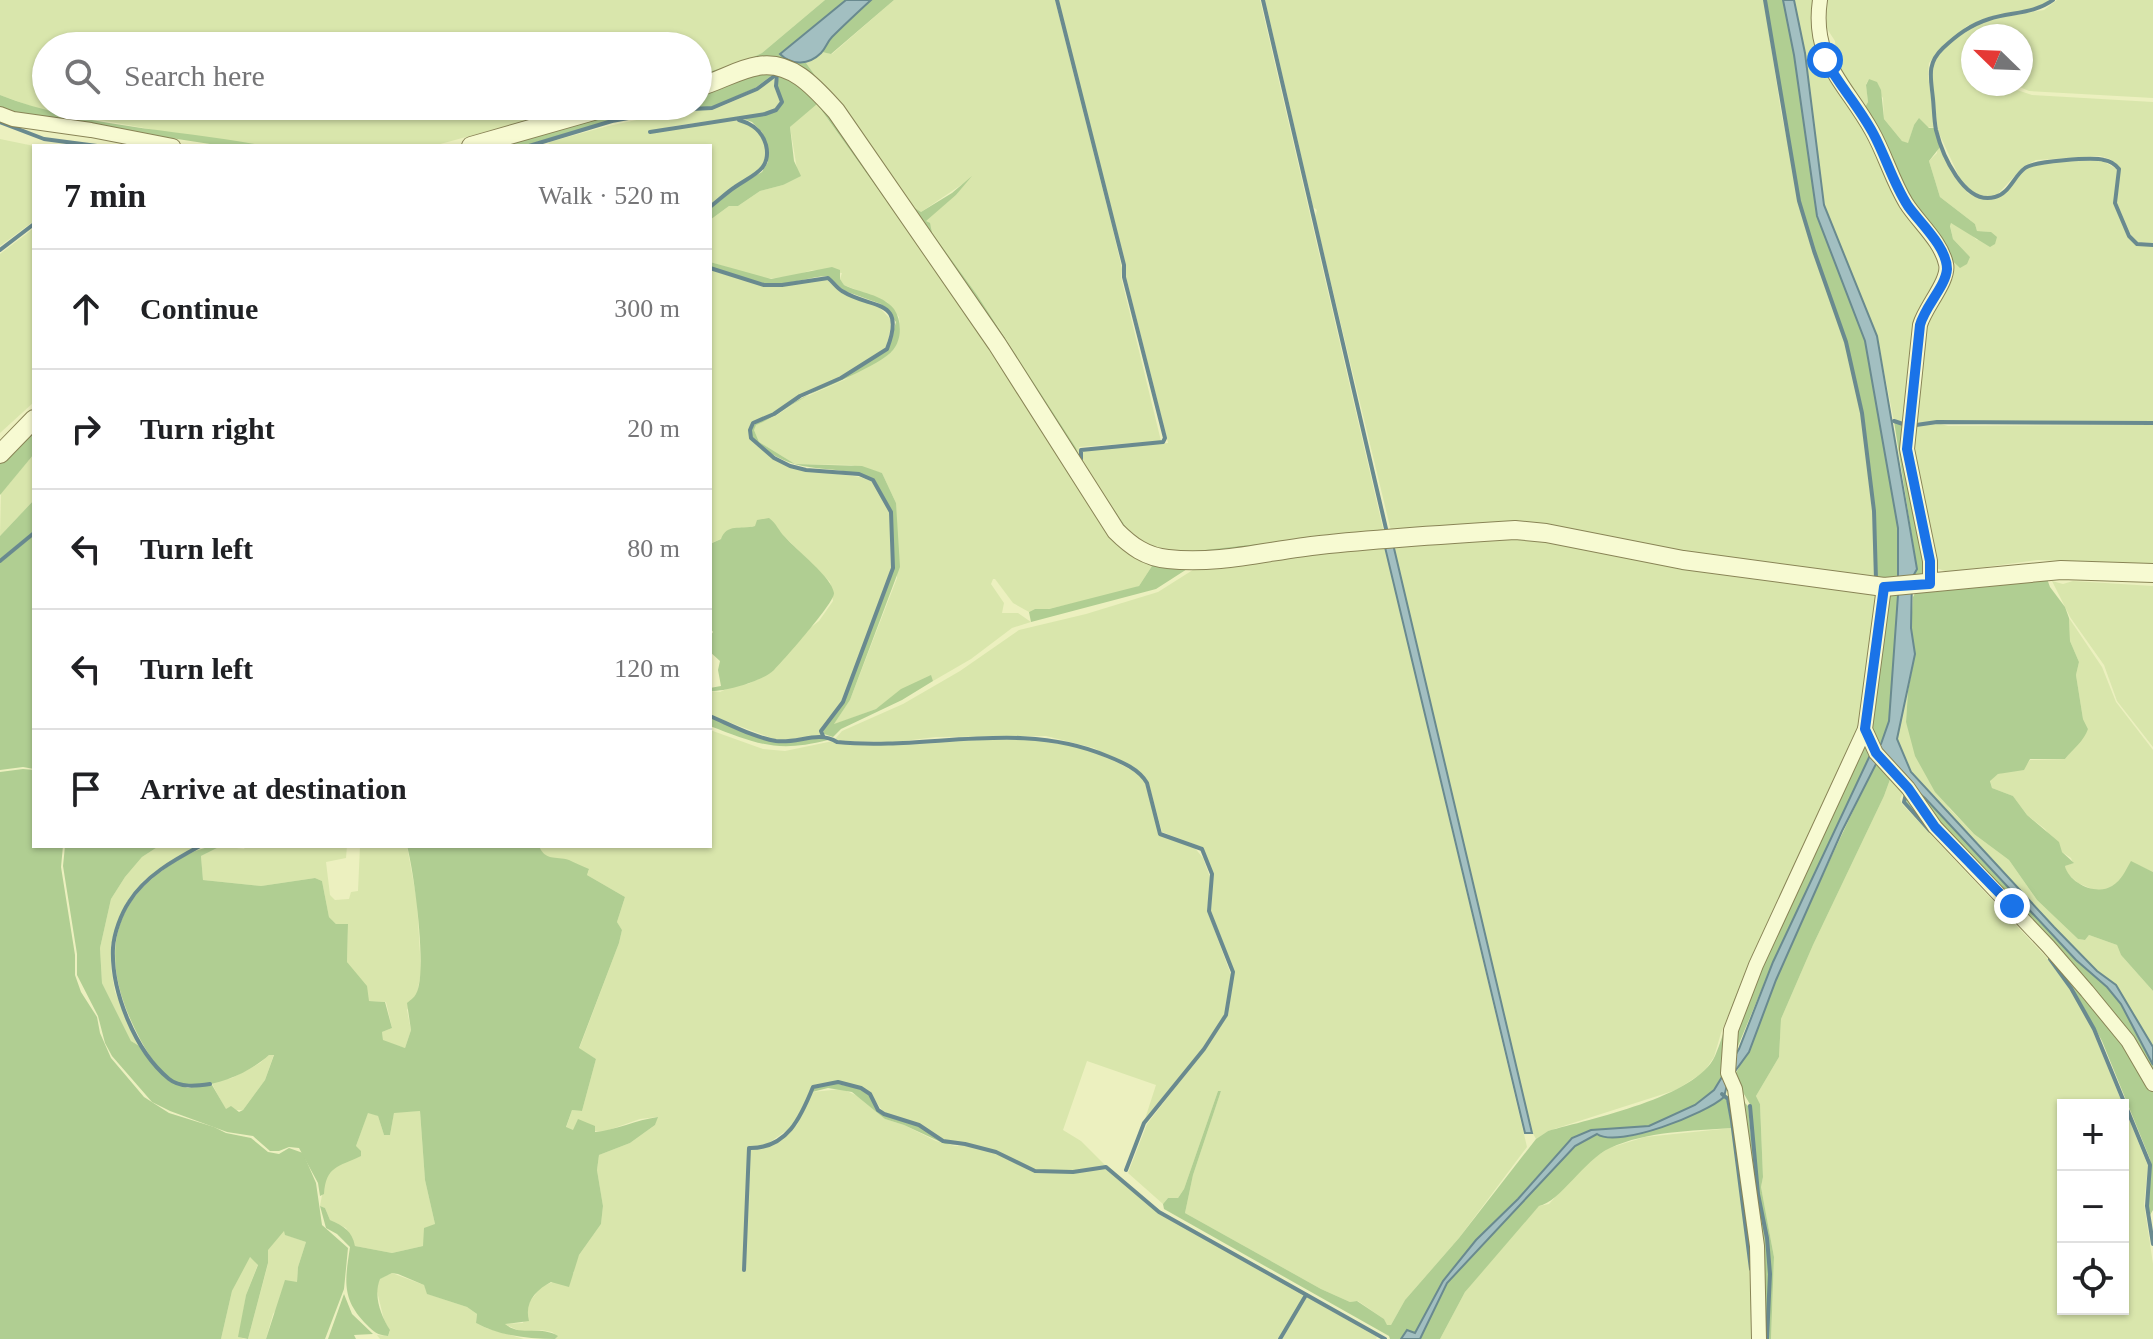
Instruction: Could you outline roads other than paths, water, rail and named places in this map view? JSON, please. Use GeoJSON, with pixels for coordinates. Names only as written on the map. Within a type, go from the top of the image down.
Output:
{"type":"FeatureCollection","features":[{"type":"Feature","properties":{"kind":"street"},"geometry":{"type":"LineString","coordinates":[[1820,0],[1818,28],[1825,60],[1860,111],[1899,190],[1940,249],[1946,264],[1947,273],[1924,312],[1920,325],[1907,449],[1930,561],[1930,584]]}},
{"type":"Feature","properties":{"kind":"street"},"geometry":{"type":"LineString","coordinates":[[712,82],[758,66],[782,67],[817,90],[836,111],[997,344],[1116,531],[1131,546],[1147,555],[1169,559],[1205,559],[1319,545],[1515,530],[1546,533],[1683,560],[1886,587],[2061,570],[2153,573]]}},
{"type":"Feature","properties":{"kind":"street"},"geometry":{"type":"LineString","coordinates":[[0,114],[13,119],[163,144]]}},
{"type":"Feature","properties":{"kind":"street"},"geometry":{"type":"LineString","coordinates":[[478,144],[562,120]]}},
{"type":"Feature","properties":{"kind":"street"},"geometry":{"type":"LineString","coordinates":[[0,454],[32,421]]}},
{"type":"Feature","properties":{"kind":"street"},"geometry":{"type":"LineString","coordinates":[[1759,1339],[1757,1246],[1735,1089],[1728,1073],[1731,1030],[1756,965],[1865,729],[1886,587]]}},
{"type":"Feature","properties":{"kind":"street"},"geometry":{"type":"LineString","coordinates":[[1865,729],[1876,753],[1908,788],[1935,827],[2048,946],[2128,1041],[2153,1084]]}},
{"type":"Feature","properties":{"kind":"water"},"geometry":{"type":"Polygon","coordinates":[[[846,0],[871,0],[816,57],[806,62],[795,62],[780,54],[846,0]]]}},
{"type":"Feature","properties":{"kind":"water"},"geometry":{"type":"Polygon","coordinates":[[[1783,0],[1794,0],[1805,53],[1824,205],[1877,336],[1917,569],[1912,578],[1911,628],[1915,654],[1897,739],[1911,772],[2054,927],[2097,971],[2116,985],[2153,1047],[2153,1065],[2121,1004],[2107,987],[2076,960],[1925,798],[1878,760],[1842,831],[1776,980],[1749,1052],[1728,1081],[1724,1097],[1700,1112],[1662,1127],[1623,1137],[1597,1134],[1575,1146],[1447,1283],[1420,1339],[1401,1339],[1407,1330],[1415,1333],[1443,1281],[1476,1240],[1518,1199],[1572,1138],[1591,1130],[1649,1126],[1695,1105],[1714,1090],[1739,1049],[1773,962],[1872,751],[1881,744],[1889,721],[1898,595],[1898,528],[1865,341],[1817,216],[1783,0]]]}},
{"type":"Feature","properties":{"kind":"water"},"geometry":{"type":"Polygon","coordinates":[[[1384,543],[1393,544],[1532,1133],[1525,1133],[1384,543]]]}},
{"type":"Feature","properties":{"kind":"waterway"},"geometry":{"type":"LineString","coordinates":[[1057,0],[1165,438],[1163,442],[1081,450],[1081,459]]}},
{"type":"Feature","properties":{"kind":"waterway"},"geometry":{"type":"LineString","coordinates":[[1263,0],[1387,533]]}},
{"type":"Feature","properties":{"kind":"waterway"},"geometry":{"type":"LineString","coordinates":[[1765,0],[1799,201],[1846,342],[1862,413],[1874,511],[1876,580]]}},
{"type":"Feature","properties":{"kind":"waterway"},"geometry":{"type":"LineString","coordinates":[[2053,0],[2038,8],[1976,24],[1938,54],[1931,78],[1935,126],[1943,152],[1964,186],[1984,198],[2000,195],[2021,171],[2031,166],[2077,159],[2110,162],[2119,169],[2115,203],[2129,236],[2137,244],[2153,245]]}},
{"type":"Feature","properties":{"kind":"waterway"},"geometry":{"type":"LineString","coordinates":[[650,132],[776,110],[782,102],[776,86],[777,74]]}},
{"type":"Feature","properties":{"kind":"waterway"},"geometry":{"type":"LineString","coordinates":[[712,108],[757,89],[777,74]]}},
{"type":"Feature","properties":{"kind":"waterway"},"geometry":{"type":"LineString","coordinates":[[536,144],[617,120]]}},
{"type":"Feature","properties":{"kind":"waterway"},"geometry":{"type":"LineString","coordinates":[[712,205],[759,171],[766,160],[766,145],[762,136],[753,126],[739,120]]}},
{"type":"Feature","properties":{"kind":"waterway"},"geometry":{"type":"LineString","coordinates":[[0,122],[44,139],[82,144]]}},
{"type":"Feature","properties":{"kind":"waterway"},"geometry":{"type":"LineString","coordinates":[[0,250],[32,226]]}},
{"type":"Feature","properties":{"kind":"waterway"},"geometry":{"type":"LineString","coordinates":[[712,269],[764,285],[828,278],[842,291],[883,308],[893,321],[887,349],[841,378],[800,396],[774,414],[753,423],[750,430],[751,438],[774,458],[790,466],[859,474],[873,480],[891,512],[893,568],[843,702],[821,731],[823,736]]}},
{"type":"Feature","properties":{"kind":"waterway"},"geometry":{"type":"LineString","coordinates":[[1894,421],[1903,424]]}},
{"type":"Feature","properties":{"kind":"waterway"},"geometry":{"type":"LineString","coordinates":[[1916,425],[1937,422],[2153,423]]}},
{"type":"Feature","properties":{"kind":"waterway"},"geometry":{"type":"LineString","coordinates":[[0,561],[32,535]]}},
{"type":"Feature","properties":{"kind":"waterway"},"geometry":{"type":"LineString","coordinates":[[712,717],[776,741],[823,737],[837,742],[871,744],[974,738],[1041,739],[1074,745],[1107,756],[1130,766],[1144,778],[1160,834],[1202,849],[1212,874],[1209,911],[1233,972],[1226,1015],[1204,1049],[1144,1123],[1126,1170]]}},
{"type":"Feature","properties":{"kind":"waterway"},"geometry":{"type":"LineString","coordinates":[[1907,790],[1904,802],[1930,831]]}},
{"type":"Feature","properties":{"kind":"waterway"},"geometry":{"type":"LineString","coordinates":[[196,848],[161,870],[136,893],[123,912],[116,930],[113,965],[128,1019],[136,1037],[157,1067],[178,1084],[210,1084]]}},
{"type":"Feature","properties":{"kind":"waterway"},"geometry":{"type":"LineString","coordinates":[[2050,959],[2094,1029],[2150,1165],[2147,1206],[2153,1244]]}},
{"type":"Feature","properties":{"kind":"waterway"},"geometry":{"type":"LineString","coordinates":[[744,1270],[749,1148],[762,1147],[783,1137],[797,1120],[813,1087],[838,1082],[861,1088],[870,1094],[878,1110],[884,1114],[919,1125],[943,1141],[996,1152],[1035,1171],[1073,1172],[1106,1167],[1159,1212],[1385,1339]]}},
{"type":"Feature","properties":{"kind":"waterway"},"geometry":{"type":"LineString","coordinates":[[1722,1094],[1728,1099],[1732,1121],[1751,1269]]}},
{"type":"Feature","properties":{"kind":"waterway"},"geometry":{"type":"LineString","coordinates":[[1750,1106],[1758,1194],[1770,1274],[1767,1339]]}},
{"type":"Feature","properties":{"kind":"waterway"},"geometry":{"type":"LineString","coordinates":[[1280,1339],[1306,1295]]}}]}
